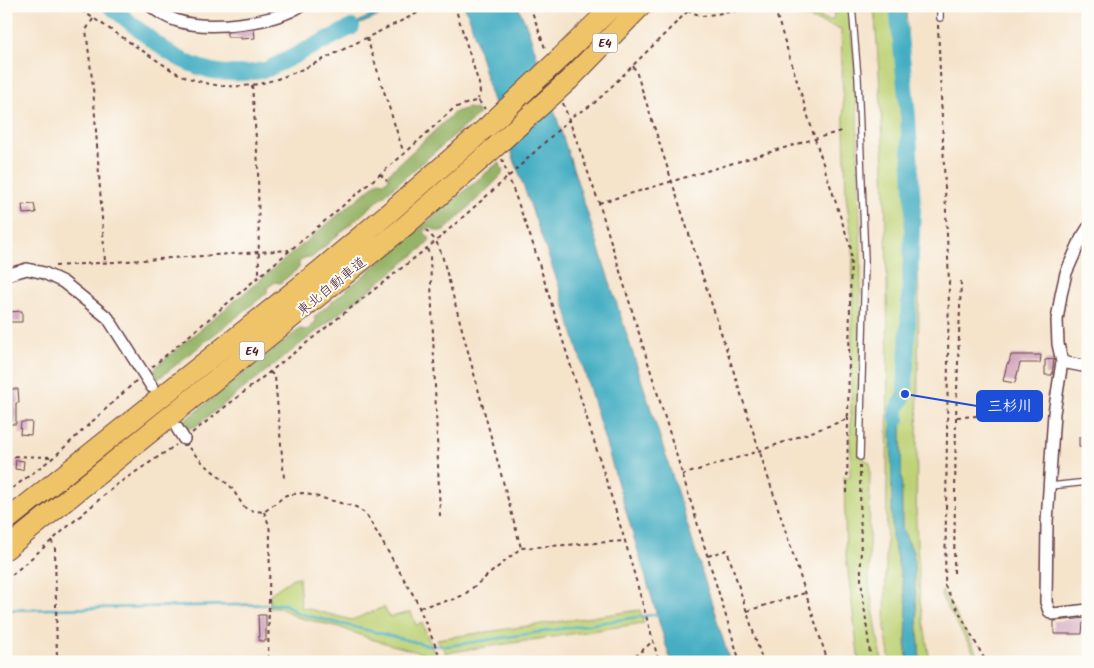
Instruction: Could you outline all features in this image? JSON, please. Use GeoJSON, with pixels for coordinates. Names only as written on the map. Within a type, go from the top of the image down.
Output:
{"type":"FeatureCollection","features":[{"type":"Feature","properties":{"kind":"highway","name":"東北自動車道"},"geometry":{"type":"LineString","coordinates":[[6,521],[390,212],[554,58],[613,6]]}},
{"type":"Feature","properties":{"kind":"highway","name":"東北自動車道"},"geometry":{"type":"LineString","coordinates":[[6,549],[496,151],[641,6]]}},
{"type":"Feature","properties":{"kind":"street"},"geometry":{"type":"LineString","coordinates":[[151,6],[168,18],[180,22],[218,24],[259,21],[278,16],[300,6]]}},
{"type":"Feature","properties":{"kind":"street"},"geometry":{"type":"LineString","coordinates":[[1088,228],[1066,273],[1057,320],[1058,344],[1062,362],[1054,413],[1047,522],[1046,606],[1054,614],[1088,610]]}},
{"type":"Feature","properties":{"kind":"street"},"geometry":{"type":"LineString","coordinates":[[6,275],[27,269],[44,273],[63,282],[108,318],[152,386]]}},
{"type":"Feature","properties":{"kind":"street"},"geometry":{"type":"LineString","coordinates":[[1062,362],[1088,367]]}},
{"type":"Feature","properties":{"kind":"street"},"geometry":{"type":"LineString","coordinates":[[176,428],[184,439]]}},
{"type":"Feature","properties":{"kind":"lane"},"geometry":{"type":"LineString","coordinates":[[852,6],[858,78],[865,260],[860,457]]}},
{"type":"Feature","properties":{"kind":"lane"},"geometry":{"type":"LineString","coordinates":[[940,6],[940,18]]}},
{"type":"Feature","properties":{"kind":"lane"},"geometry":{"type":"LineString","coordinates":[[1050,486],[1088,482]]}},
{"type":"Feature","properties":{"kind":"path"},"geometry":{"type":"LineString","coordinates":[[75,6],[153,59],[186,78],[218,85],[252,85],[295,74],[432,6]]}},
{"type":"Feature","properties":{"kind":"path"},"geometry":{"type":"LineString","coordinates":[[453,6],[456,10],[479,84],[480,93],[478,100]]}},
{"type":"Feature","properties":{"kind":"path"},"geometry":{"type":"LineString","coordinates":[[530,6],[554,58]]}},
{"type":"Feature","properties":{"kind":"path"},"geometry":{"type":"LineString","coordinates":[[6,580],[116,485],[184,439],[436,241],[515,171],[574,115],[592,105],[693,6]]}},
{"type":"Feature","properties":{"kind":"path"},"geometry":{"type":"LineString","coordinates":[[688,11],[702,16],[763,7],[771,9],[776,13],[851,248],[848,494]]}},
{"type":"Feature","properties":{"kind":"path"},"geometry":{"type":"LineString","coordinates":[[93,18],[86,30],[93,87],[105,262]]}},
{"type":"Feature","properties":{"kind":"path"},"geometry":{"type":"LineString","coordinates":[[940,18],[938,26],[949,282],[945,586],[986,662]]}},
{"type":"Feature","properties":{"kind":"path"},"geometry":{"type":"LineString","coordinates":[[367,38],[404,154]]}},
{"type":"Feature","properties":{"kind":"path"},"geometry":{"type":"LineString","coordinates":[[633,66],[636,70],[673,181],[828,662]]}},
{"type":"Feature","properties":{"kind":"path"},"geometry":{"type":"LineString","coordinates":[[252,85],[258,165],[258,277]]}},
{"type":"Feature","properties":{"kind":"path"},"geometry":{"type":"LineString","coordinates":[[478,100],[483,106],[486,122]]}},
{"type":"Feature","properties":{"kind":"path"},"geometry":{"type":"LineString","coordinates":[[6,493],[54,457],[144,373],[404,154],[454,108],[478,100]]}},
{"type":"Feature","properties":{"kind":"path"},"geometry":{"type":"LineString","coordinates":[[563,103],[599,203],[740,662]]}},
{"type":"Feature","properties":{"kind":"path"},"geometry":{"type":"LineString","coordinates":[[599,203],[841,132]]}},
{"type":"Feature","properties":{"kind":"path"},"geometry":{"type":"LineString","coordinates":[[496,151],[532,240],[660,662]]}},
{"type":"Feature","properties":{"kind":"path"},"geometry":{"type":"LineString","coordinates":[[380,174],[386,181]]}},
{"type":"Feature","properties":{"kind":"path"},"geometry":{"type":"LineString","coordinates":[[426,230],[436,241],[442,255],[521,548]]}},
{"type":"Feature","properties":{"kind":"path"},"geometry":{"type":"LineString","coordinates":[[427,248],[430,256],[440,516]]}},
{"type":"Feature","properties":{"kind":"path"},"geometry":{"type":"LineString","coordinates":[[44,273],[56,266],[290,250]]}},
{"type":"Feature","properties":{"kind":"path"},"geometry":{"type":"LineString","coordinates":[[954,573],[956,418],[961,281]]}},
{"type":"Feature","properties":{"kind":"path"},"geometry":{"type":"LineString","coordinates":[[270,372],[275,377],[284,478]]}},
{"type":"Feature","properties":{"kind":"path"},"geometry":{"type":"LineString","coordinates":[[956,418],[1054,413]]}},
{"type":"Feature","properties":{"kind":"path"},"geometry":{"type":"LineString","coordinates":[[682,474],[759,451],[845,420],[848,415]]}},
{"type":"Feature","properties":{"kind":"path"},"geometry":{"type":"LineString","coordinates":[[184,439],[189,448],[230,487],[244,507],[249,510],[264,512],[286,496],[294,493],[303,493],[356,507],[366,514],[420,607],[438,652],[447,662]]}},
{"type":"Feature","properties":{"kind":"path"},"geometry":{"type":"LineString","coordinates":[[6,456],[54,457]]}},
{"type":"Feature","properties":{"kind":"path"},"geometry":{"type":"LineString","coordinates":[[860,457],[861,580],[871,662]]}},
{"type":"Feature","properties":{"kind":"path"},"geometry":{"type":"LineString","coordinates":[[264,512],[270,532],[268,662]]}},
{"type":"Feature","properties":{"kind":"path"},"geometry":{"type":"LineString","coordinates":[[51,540],[55,548],[57,662]]}},
{"type":"Feature","properties":{"kind":"path"},"geometry":{"type":"LineString","coordinates":[[420,607],[455,599],[465,594],[521,548],[624,541]]}},
{"type":"Feature","properties":{"kind":"path"},"geometry":{"type":"LineString","coordinates":[[708,556],[727,550],[763,662]]}},
{"type":"Feature","properties":{"kind":"path"},"geometry":{"type":"LineString","coordinates":[[747,611],[805,593]]}},
{"type":"Feature","properties":{"kind":"path"},"geometry":{"type":"LineString","coordinates":[[630,662],[653,642]]}},
{"type":"Feature","properties":{"kind":"green space"},"geometry":{"type":"Polygon","coordinates":[[[773,6],[785,6],[832,20],[834,17],[833,6],[848,6],[856,79],[861,255],[860,456],[870,463],[869,583],[882,662],[859,662],[846,556],[844,477],[850,477],[853,249],[846,196],[841,29],[773,6]]]}},
{"type":"Feature","properties":{"kind":"green space"},"geometry":{"type":"Polygon","coordinates":[[[874,6],[906,6],[919,294],[916,523],[920,600],[930,662],[920,662],[913,552],[902,528],[902,398],[892,536],[907,604],[906,650],[908,662],[890,662],[885,628],[888,395],[886,239],[884,161],[874,6]]]}},
{"type":"Feature","properties":{"kind":"green space"},"geometry":{"type":"Polygon","coordinates":[[[468,108],[477,110],[479,114],[311,258],[306,257],[299,262],[299,268],[280,283],[275,282],[267,288],[267,293],[158,379],[155,370],[160,363],[379,181],[384,182],[389,179],[388,174],[455,112],[468,108]]]}},
{"type":"Feature","properties":{"kind":"green space"},"geometry":{"type":"Polygon","coordinates":[[[499,162],[503,171],[501,176],[444,231],[437,231],[429,227],[424,232],[430,239],[425,246],[196,426],[187,429],[180,424],[300,329],[307,330],[316,321],[314,317],[499,162]]]}},
{"type":"Feature","properties":{"kind":"green space"},"geometry":{"type":"Polygon","coordinates":[[[299,577],[301,607],[352,620],[384,607],[389,617],[411,612],[416,625],[422,623],[436,657],[374,640],[339,627],[296,617],[282,608],[270,608],[270,594],[293,578],[299,577]]]}},
{"type":"Feature","properties":{"kind":"green space"},"geometry":{"type":"Polygon","coordinates":[[[942,590],[982,662],[979,662],[941,596],[942,590]]]}},
{"type":"Feature","properties":{"kind":"green space"},"geometry":{"type":"Polygon","coordinates":[[[640,610],[644,623],[446,653],[437,639],[640,610]]]}},
{"type":"Feature","properties":{"kind":"water"},"geometry":{"type":"Polygon","coordinates":[[[387,6],[402,6],[333,36],[387,6]]]}},
{"type":"Feature","properties":{"kind":"water"},"geometry":{"type":"Polygon","coordinates":[[[464,6],[518,6],[528,29],[666,456],[730,662],[671,662],[558,283],[490,92],[470,19],[464,6]]]}},
{"type":"Feature","properties":{"kind":"water"},"geometry":{"type":"Polygon","coordinates":[[[900,393],[902,398],[902,528],[913,552],[920,662],[908,662],[906,650],[907,604],[892,536],[891,408],[900,393]]]}},
{"type":"Feature","properties":{"kind":"building"},"geometry":{"type":"Polygon","coordinates":[[[254,29],[255,38],[227,37],[227,32],[254,29]]]}},
{"type":"Feature","properties":{"kind":"building"},"geometry":{"type":"Polygon","coordinates":[[[34,204],[36,213],[23,214],[22,205],[34,204]]]}},
{"type":"Feature","properties":{"kind":"building"},"geometry":{"type":"Polygon","coordinates":[[[22,311],[22,322],[6,322],[6,312],[22,311]]]}},
{"type":"Feature","properties":{"kind":"building"},"geometry":{"type":"Polygon","coordinates":[[[1011,355],[1041,355],[1040,363],[1020,363],[1015,383],[1003,381],[1011,355]]]}},
{"type":"Feature","properties":{"kind":"building"},"geometry":{"type":"Polygon","coordinates":[[[1054,359],[1052,375],[1045,375],[1045,360],[1054,359]]]}},
{"type":"Feature","properties":{"kind":"building"},"geometry":{"type":"Polygon","coordinates":[[[6,389],[18,389],[19,403],[16,403],[16,424],[6,424],[6,389]]]}},
{"type":"Feature","properties":{"kind":"building"},"geometry":{"type":"Polygon","coordinates":[[[21,422],[32,422],[31,435],[20,434],[21,422]]]}},
{"type":"Feature","properties":{"kind":"building"},"geometry":{"type":"Polygon","coordinates":[[[1079,437],[1088,437],[1088,448],[1079,447],[1079,437]]]}},
{"type":"Feature","properties":{"kind":"building"},"geometry":{"type":"Polygon","coordinates":[[[16,460],[24,461],[23,470],[15,469],[16,460]]]}},
{"type":"Feature","properties":{"kind":"building"},"geometry":{"type":"Polygon","coordinates":[[[258,615],[266,615],[266,641],[259,641],[258,615]]]}},
{"type":"Feature","properties":{"kind":"building"},"geometry":{"type":"Polygon","coordinates":[[[1088,618],[1088,622],[1083,623],[1082,634],[1054,634],[1054,621],[1088,618]]]}},
{"type":"Feature","properties":{"kind":"waterway"},"geometry":{"type":"LineString","coordinates":[[110,6],[146,36],[182,60],[200,68],[221,73],[243,73],[268,69],[352,27]]}},
{"type":"Feature","properties":{"kind":"waterway"},"geometry":{"type":"LineString","coordinates":[[897,6],[908,117],[913,207],[905,394],[897,409],[897,419]]}},
{"type":"Feature","properties":{"kind":"waterway"},"geometry":{"type":"LineString","coordinates":[[6,610],[285,604],[297,613],[427,645],[448,646],[658,614]]}},
{"type":"Feature","properties":{"kind":"place","name":"三杉川"},"geometry":{"type":"Point","coordinates":[905,394]}}]}
